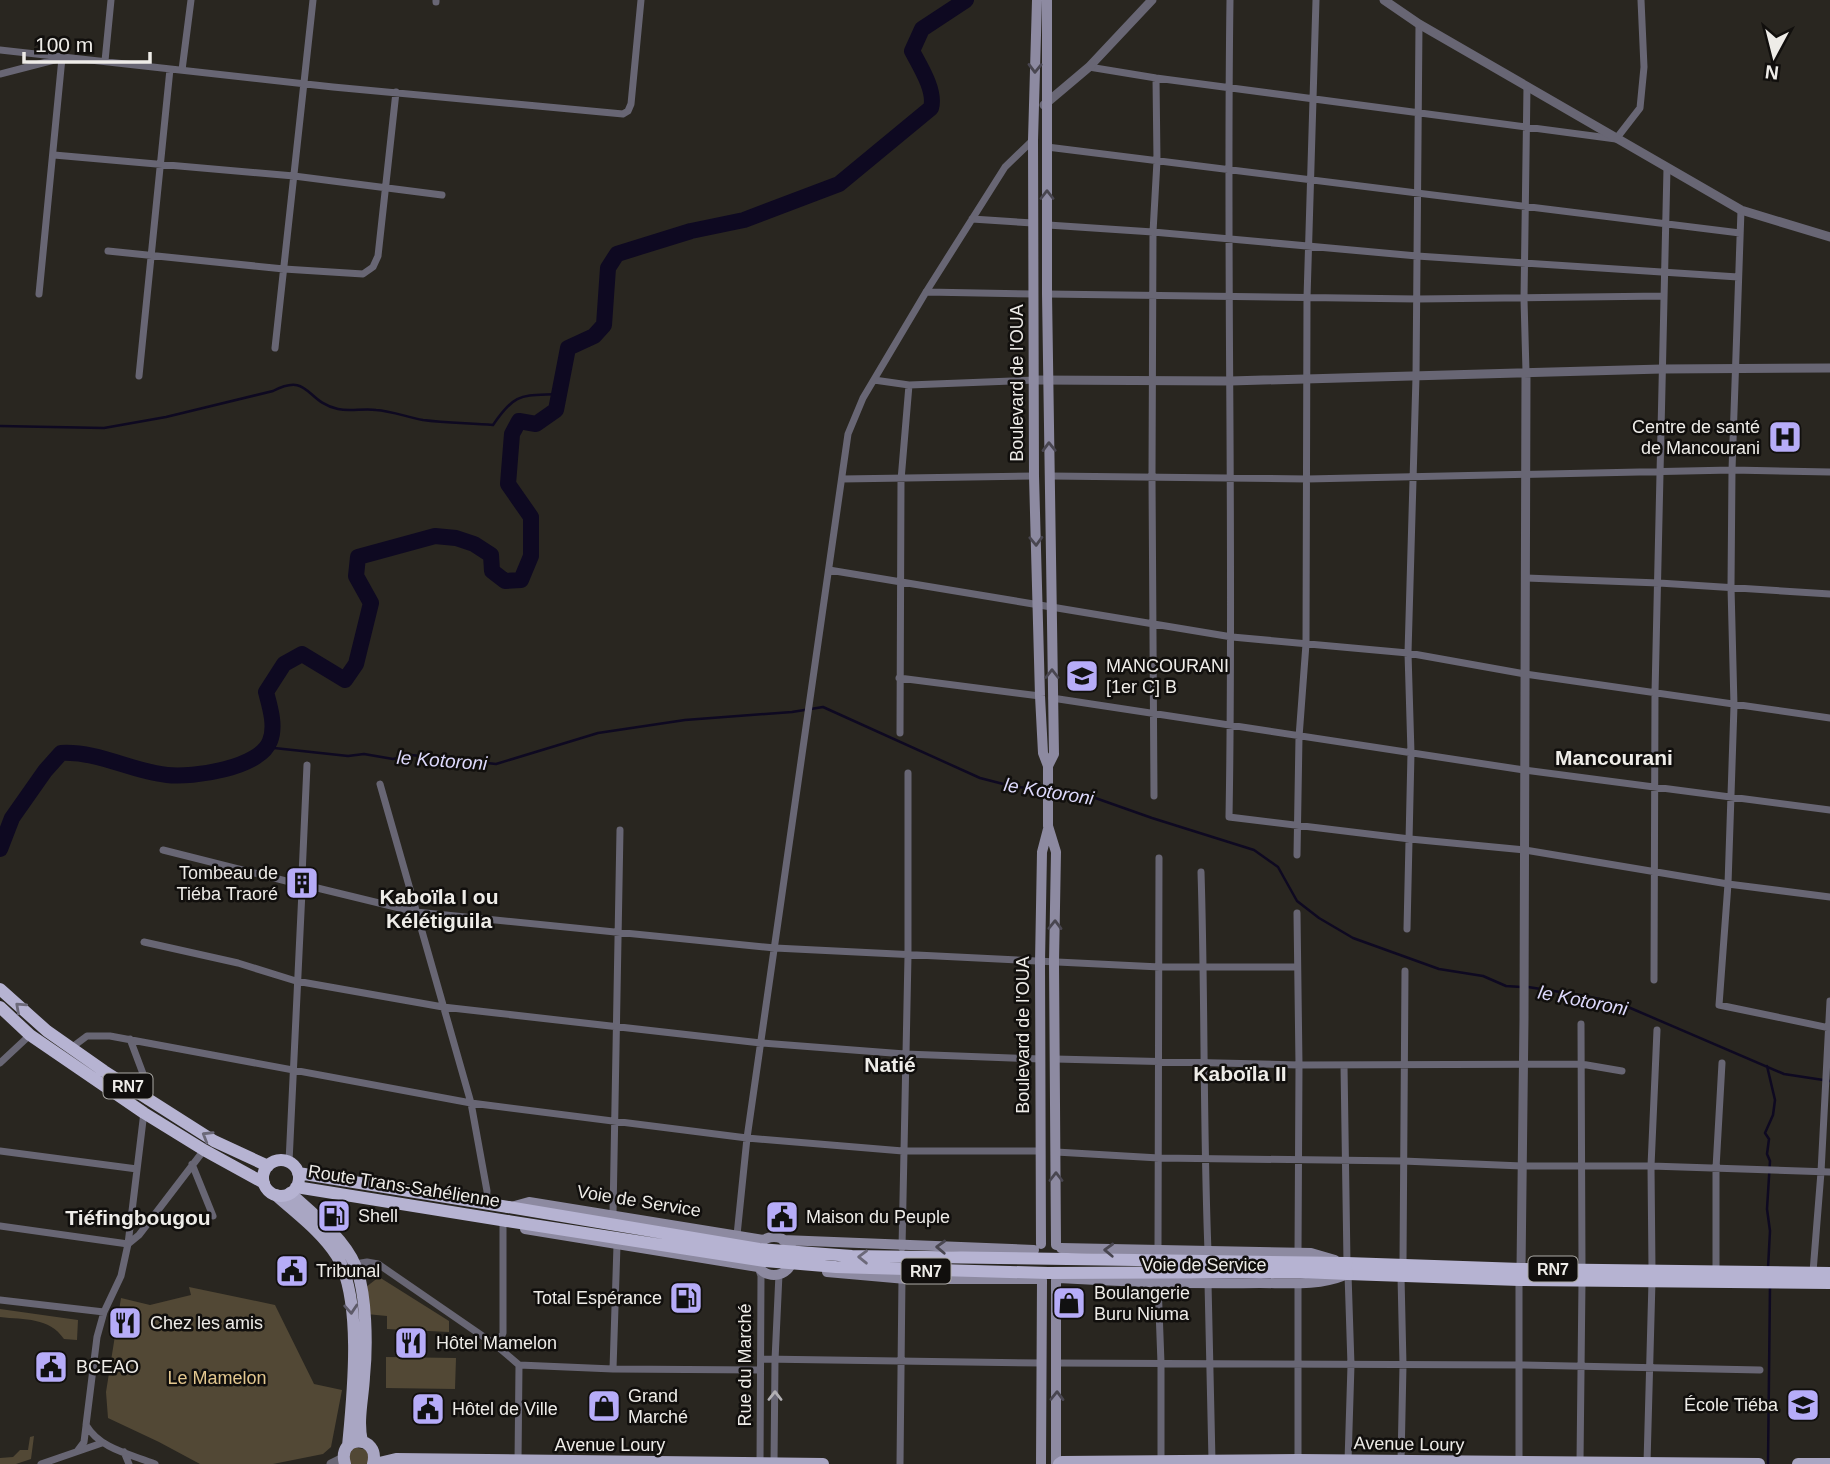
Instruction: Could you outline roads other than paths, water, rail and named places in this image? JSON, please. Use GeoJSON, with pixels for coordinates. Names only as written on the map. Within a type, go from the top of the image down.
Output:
{"type":"FeatureCollection","features":[{"type":"Feature","properties":{"kind":"highway","name":"RN7"},"geometry":{"type":"LineString","coordinates":[[0,989],[39,1024],[104,1071],[214,1141],[268,1166]]}},
{"type":"Feature","properties":{"kind":"highway","name":"RN7"},"geometry":{"type":"LineString","coordinates":[[0,1007],[30,1035],[144,1113],[264,1183],[268,1191],[290,1187]]}},
{"type":"Feature","properties":{"kind":"highway","name":"Route Trans-Sahélienne"},"geometry":{"type":"LineString","coordinates":[[268,1166],[276,1161],[289,1162],[290,1187]]}},
{"type":"Feature","properties":{"kind":"highway"},"geometry":{"type":"LineString","coordinates":[[264,1183],[263,1174],[268,1166]]}},
{"type":"Feature","properties":{"kind":"highway","name":"Route Trans-Sahélienne"},"geometry":{"type":"LineString","coordinates":[[290,1187],[486,1204],[506,1216]]}},
{"type":"Feature","properties":{"kind":"highway","name":"Route Trans-Sahélienne"},"geometry":{"type":"LineString","coordinates":[[290,1187],[506,1216]]}},
{"type":"Feature","properties":{"kind":"highway","name":"RN7"},"geometry":{"type":"LineString","coordinates":[[506,1216],[765,1261],[836,1267],[1048,1273],[1348,1269],[1780,1277],[1830,1283]]}},
{"type":"Feature","properties":{"kind":"highway","name":"RN7"},"geometry":{"type":"LineString","coordinates":[[1652,1276],[1716,1270],[1759,1277]]}},
{"type":"Feature","properties":{"kind":"highway","name":"RN7"},"geometry":{"type":"LineString","coordinates":[[1780,1277],[1813,1272],[1830,1273]]}},
{"type":"Feature","properties":{"kind":"main road","name":"Boulevard de l'OUA"},"geometry":{"type":"LineString","coordinates":[[1037,0],[1040,105],[1033,139],[1034,476],[1040,696],[1043,753],[1048,766]]}},
{"type":"Feature","properties":{"kind":"main road"},"geometry":{"type":"LineString","coordinates":[[1046,0],[1040,105],[1047,147],[1054,754],[1048,766],[1048,826],[1056,852],[1054,962],[1058,1247]]}},
{"type":"Feature","properties":{"kind":"main road","name":"Boulevard de l'OUA"},"geometry":{"type":"LineString","coordinates":[[1037,1247],[1042,852],[1048,826]]}},
{"type":"Feature","properties":{"kind":"main road"},"geometry":{"type":"LineString","coordinates":[[290,1187],[324,1223],[355,1264],[363,1305],[365,1374],[359,1427],[362,1442]]}},
{"type":"Feature","properties":{"kind":"main road"},"geometry":{"type":"LineString","coordinates":[[290,1187],[316,1231],[335,1253],[348,1284],[354,1373],[345,1456]]}},
{"type":"Feature","properties":{"kind":"main road","name":"Voie de Service"},"geometry":{"type":"LineString","coordinates":[[506,1216],[529,1202],[764,1240]]}},
{"type":"Feature","properties":{"kind":"main road"},"geometry":{"type":"LineString","coordinates":[[506,1216],[517,1228],[758,1266]]}},
{"type":"Feature","properties":{"kind":"main road"},"geometry":{"type":"LineString","coordinates":[[784,1271],[792,1262],[792,1249],[777,1237],[764,1240],[756,1249],[755,1255],[758,1266],[767,1274],[784,1271],[902,1278],[1057,1279]]}},
{"type":"Feature","properties":{"kind":"main road"},"geometry":{"type":"LineString","coordinates":[[783,1240],[902,1246],[1058,1247],[1065,1253],[1068,1266],[1057,1279],[1057,1464]]}},
{"type":"Feature","properties":{"kind":"main road"},"geometry":{"type":"LineString","coordinates":[[1037,1247],[1029,1263],[1033,1275],[1040,1280]]}},
{"type":"Feature","properties":{"kind":"main road","name":"Voie de Service"},"geometry":{"type":"LineString","coordinates":[[1058,1247],[1158,1252],[1311,1253],[1348,1269]]}},
{"type":"Feature","properties":{"kind":"main road","name":"Voie de Service"},"geometry":{"type":"LineString","coordinates":[[1057,1279],[1158,1283],[1329,1282],[1348,1269]]}},
{"type":"Feature","properties":{"kind":"main road"},"geometry":{"type":"LineString","coordinates":[[1040,1280],[1041,1464]]}},
{"type":"Feature","properties":{"kind":"main road"},"geometry":{"type":"LineString","coordinates":[[345,1456],[362,1442]]}},
{"type":"Feature","properties":{"kind":"main road"},"geometry":{"type":"LineString","coordinates":[[362,1442],[368,1444],[374,1460]]}},
{"type":"Feature","properties":{"kind":"main road","name":"Avenue Loury"},"geometry":{"type":"LineString","coordinates":[[374,1460],[824,1464]]}},
{"type":"Feature","properties":{"kind":"main road","name":"Avenue Loury"},"geometry":{"type":"LineString","coordinates":[[1057,1464],[1298,1460],[1759,1464]]}},
{"type":"Feature","properties":{"kind":"main road"},"geometry":{"type":"LineString","coordinates":[[1798,1464],[1830,1464]]}},
{"type":"Feature","properties":{"kind":"street"},"geometry":{"type":"LineString","coordinates":[[105,61],[111,0]]}},
{"type":"Feature","properties":{"kind":"street"},"geometry":{"type":"LineString","coordinates":[[182,70],[191,0]]}},
{"type":"Feature","properties":{"kind":"street"},"geometry":{"type":"LineString","coordinates":[[275,348],[313,0]]}},
{"type":"Feature","properties":{"kind":"street"},"geometry":{"type":"LineString","coordinates":[[0,50],[303,84],[623,114],[631,104],[641,0]]}},
{"type":"Feature","properties":{"kind":"street"},"geometry":{"type":"LineString","coordinates":[[1040,105],[1090,67],[1152,0]]}},
{"type":"Feature","properties":{"kind":"street"},"geometry":{"type":"LineString","coordinates":[[1230,0],[1228,168],[1232,637],[1229,817],[1525,850],[1728,884],[1830,897]]}},
{"type":"Feature","properties":{"kind":"street"},"geometry":{"type":"LineString","coordinates":[[1297,855],[1299,737],[1306,644],[1307,298],[1316,0]]}},
{"type":"Feature","properties":{"kind":"street"},"geometry":{"type":"LineString","coordinates":[[1384,0],[1419,24],[1741,210],[1830,237]]}},
{"type":"Feature","properties":{"kind":"street"},"geometry":{"type":"LineString","coordinates":[[1616,139],[1640,108],[1644,68],[1641,0]]}},
{"type":"Feature","properties":{"kind":"street"},"geometry":{"type":"LineString","coordinates":[[1408,929],[1411,753],[1408,653],[1416,377],[1419,24]]}},
{"type":"Feature","properties":{"kind":"street"},"geometry":{"type":"LineString","coordinates":[[0,74],[62,58]]}},
{"type":"Feature","properties":{"kind":"street"},"geometry":{"type":"LineString","coordinates":[[39,294],[62,58]]}},
{"type":"Feature","properties":{"kind":"street"},"geometry":{"type":"LineString","coordinates":[[1090,67],[1616,139]]}},
{"type":"Feature","properties":{"kind":"street"},"geometry":{"type":"LineString","coordinates":[[139,376],[170,69]]}},
{"type":"Feature","properties":{"kind":"street"},"geometry":{"type":"LineString","coordinates":[[1154,796],[1152,381],[1156,78]]}},
{"type":"Feature","properties":{"kind":"street"},"geometry":{"type":"LineString","coordinates":[[1519,1462],[1525,850],[1524,262],[1527,86]]}},
{"type":"Feature","properties":{"kind":"street"},"geometry":{"type":"LineString","coordinates":[[108,251],[284,269],[363,274],[373,267],[379,256],[396,92]]}},
{"type":"Feature","properties":{"kind":"street"},"geometry":{"type":"LineString","coordinates":[[737,1235],[747,1138],[848,434],[863,398],[926,292],[1005,167],[1033,139]]}},
{"type":"Feature","properties":{"kind":"street"},"geometry":{"type":"LineString","coordinates":[[1047,147],[1740,233]]}},
{"type":"Feature","properties":{"kind":"street"},"geometry":{"type":"LineString","coordinates":[[54,155],[294,176],[442,195]]}},
{"type":"Feature","properties":{"kind":"street"},"geometry":{"type":"LineString","coordinates":[[1654,980],[1656,693],[1667,168]]}},
{"type":"Feature","properties":{"kind":"street"},"geometry":{"type":"LineString","coordinates":[[1741,210],[1732,470],[1734,705],[1728,884],[1719,1005],[1830,1028]]}},
{"type":"Feature","properties":{"kind":"street"},"geometry":{"type":"LineString","coordinates":[[972,219],[1033,223]]}},
{"type":"Feature","properties":{"kind":"street"},"geometry":{"type":"LineString","coordinates":[[1048,225],[1417,256],[1738,277]]}},
{"type":"Feature","properties":{"kind":"street"},"geometry":{"type":"LineString","coordinates":[[926,292],[1034,294]]}},
{"type":"Feature","properties":{"kind":"street"},"geometry":{"type":"LineString","coordinates":[[1047,294],[1417,299],[1664,296]]}},
{"type":"Feature","properties":{"kind":"street"},"geometry":{"type":"LineString","coordinates":[[874,380],[909,385],[1035,380],[1230,381],[1735,367],[1830,368]]}},
{"type":"Feature","properties":{"kind":"street"},"geometry":{"type":"LineString","coordinates":[[900,733],[901,480],[909,385]]}},
{"type":"Feature","properties":{"kind":"street"},"geometry":{"type":"LineString","coordinates":[[1049,476],[1307,479],[1732,470],[1830,472]]}},
{"type":"Feature","properties":{"kind":"street"},"geometry":{"type":"LineString","coordinates":[[842,479],[1034,476]]}},
{"type":"Feature","properties":{"kind":"street"},"geometry":{"type":"LineString","coordinates":[[829,570],[1232,637],[1408,653],[1525,674],[1830,718]]}},
{"type":"Feature","properties":{"kind":"street"},"geometry":{"type":"LineString","coordinates":[[1525,578],[1830,594]]}},
{"type":"Feature","properties":{"kind":"street"},"geometry":{"type":"LineString","coordinates":[[899,678],[1040,696]]}},
{"type":"Feature","properties":{"kind":"street"},"geometry":{"type":"LineString","coordinates":[[1052,698],[1524,770],[1830,810]]}},
{"type":"Feature","properties":{"kind":"street"},"geometry":{"type":"LineString","coordinates":[[302,875],[307,765]]}},
{"type":"Feature","properties":{"kind":"street"},"geometry":{"type":"LineString","coordinates":[[900,1464],[908,956],[908,773]]}},
{"type":"Feature","properties":{"kind":"street"},"geometry":{"type":"LineString","coordinates":[[380,784],[471,1103],[487,1191],[486,1204]]}},
{"type":"Feature","properties":{"kind":"street"},"geometry":{"type":"LineString","coordinates":[[613,1214],[620,830]]}},
{"type":"Feature","properties":{"kind":"street"},"geometry":{"type":"LineString","coordinates":[[163,850],[294,883],[296,888],[416,912],[619,933],[775,948],[908,956],[1160,967],[1297,967]]}},
{"type":"Feature","properties":{"kind":"street"},"geometry":{"type":"LineString","coordinates":[[1158,1252],[1159,858]]}},
{"type":"Feature","properties":{"kind":"street"},"geometry":{"type":"LineString","coordinates":[[1201,872],[1204,1158],[1208,1251]]}},
{"type":"Feature","properties":{"kind":"street"},"geometry":{"type":"LineString","coordinates":[[294,883],[295,879],[302,875]]}},
{"type":"Feature","properties":{"kind":"street"},"geometry":{"type":"LineString","coordinates":[[289,1162],[296,981],[305,889],[309,879],[302,875]]}},
{"type":"Feature","properties":{"kind":"street"},"geometry":{"type":"LineString","coordinates":[[1297,913],[1298,1253]]}},
{"type":"Feature","properties":{"kind":"street"},"geometry":{"type":"LineString","coordinates":[[144,942],[296,981],[443,1007],[761,1043],[905,1054],[1040,1059]]}},
{"type":"Feature","properties":{"kind":"street"},"geometry":{"type":"LineString","coordinates":[[1401,1461],[1405,971]]}},
{"type":"Feature","properties":{"kind":"street"},"geometry":{"type":"LineString","coordinates":[[1813,1272],[1826,1172],[1830,1001]]}},
{"type":"Feature","properties":{"kind":"street"},"geometry":{"type":"LineString","coordinates":[[1580,1462],[1581,1024]]}},
{"type":"Feature","properties":{"kind":"street"},"geometry":{"type":"LineString","coordinates":[[1647,1463],[1652,1276],[1651,1166],[1657,1030]]}},
{"type":"Feature","properties":{"kind":"street"},"geometry":{"type":"LineString","coordinates":[[0,1063],[30,1035]]}},
{"type":"Feature","properties":{"kind":"street"},"geometry":{"type":"LineString","coordinates":[[70,1048],[87,1036],[110,1036],[471,1103],[747,1138],[903,1151],[1040,1152]]}},
{"type":"Feature","properties":{"kind":"street"},"geometry":{"type":"LineString","coordinates":[[78,1450],[83,1442],[86,1425],[97,1338],[104,1312],[121,1276],[128,1244],[148,1097],[148,1087],[130,1040]]}},
{"type":"Feature","properties":{"kind":"street"},"geometry":{"type":"LineString","coordinates":[[1055,1059],[1299,1066],[1581,1064],[1622,1071]]}},
{"type":"Feature","properties":{"kind":"street"},"geometry":{"type":"LineString","coordinates":[[1716,1270],[1716,1168],[1722,1063]]}},
{"type":"Feature","properties":{"kind":"street"},"geometry":{"type":"LineString","coordinates":[[1344,1065],[1351,1365],[1348,1461]]}},
{"type":"Feature","properties":{"kind":"street"},"geometry":{"type":"LineString","coordinates":[[0,1226],[128,1244],[139,1236],[204,1150]]}},
{"type":"Feature","properties":{"kind":"street"},"geometry":{"type":"LineString","coordinates":[[0,1151],[137,1169]]}},
{"type":"Feature","properties":{"kind":"street"},"geometry":{"type":"LineString","coordinates":[[1056,1152],[1158,1158],[1651,1166],[1826,1172]]}},
{"type":"Feature","properties":{"kind":"street"},"geometry":{"type":"LineString","coordinates":[[192,1164],[213,1216]]}},
{"type":"Feature","properties":{"kind":"street"},"geometry":{"type":"LineString","coordinates":[[497,1346],[503,1334],[506,1216]]}},
{"type":"Feature","properties":{"kind":"street"},"geometry":{"type":"LineString","coordinates":[[613,1369],[617,1245]]}},
{"type":"Feature","properties":{"kind":"street"},"geometry":{"type":"LineString","coordinates":[[355,1264],[378,1264],[497,1346],[519,1365],[761,1370]]}},
{"type":"Feature","properties":{"kind":"street","name":"Rue du Marché"},"geometry":{"type":"LineString","coordinates":[[758,1266],[761,1276],[760,1464]]}},
{"type":"Feature","properties":{"kind":"street"},"geometry":{"type":"LineString","coordinates":[[774,1464],[775,1360],[784,1271]]}},
{"type":"Feature","properties":{"kind":"street"},"geometry":{"type":"LineString","coordinates":[[1158,1283],[1161,1461]]}},
{"type":"Feature","properties":{"kind":"street"},"geometry":{"type":"LineString","coordinates":[[1208,1283],[1212,1461]]}},
{"type":"Feature","properties":{"kind":"street"},"geometry":{"type":"LineString","coordinates":[[1298,1283],[1298,1460]]}},
{"type":"Feature","properties":{"kind":"street"},"geometry":{"type":"LineString","coordinates":[[0,1300],[104,1312]]}},
{"type":"Feature","properties":{"kind":"street"},"geometry":{"type":"LineString","coordinates":[[761,1359],[1042,1363]]}},
{"type":"Feature","properties":{"kind":"street"},"geometry":{"type":"LineString","coordinates":[[1057,1363],[1521,1365],[1760,1370]]}},
{"type":"Feature","properties":{"kind":"street"},"geometry":{"type":"LineString","coordinates":[[518,1462],[519,1365]]}},
{"type":"Feature","properties":{"kind":"street"},"geometry":{"type":"LineString","coordinates":[[86,1425],[102,1443],[155,1464]]}},
{"type":"Feature","properties":{"kind":"street"},"geometry":{"type":"LineString","coordinates":[[41,1464],[102,1443]]}},
{"type":"Feature","properties":{"kind":"street"},"geometry":{"type":"LineString","coordinates":[[124,1452],[129,1464]]}},
{"type":"Feature","properties":{"kind":"street"},"geometry":{"type":"LineString","coordinates":[[331,1464],[345,1456]]}},
{"type":"Feature","properties":{"kind":"waterway"},"geometry":{"type":"LineString","coordinates":[[0,849],[12,818],[61,753],[88,755],[153,773],[178,776],[225,769],[253,758],[264,750],[270,741],[272,729],[266,692],[284,664],[302,654],[345,680],[356,664],[371,603],[356,576],[358,557],[435,536],[456,538],[474,544],[491,555],[492,571],[505,581],[521,580],[531,556],[531,517],[508,484],[512,434],[519,421],[536,424],[556,410],[568,348],[594,336],[604,325],[608,268],[617,254],[691,231],[744,220],[839,184],[931,108],[929,86],[912,51],[922,29],[966,0]]}},
{"type":"Feature","properties":{"kind":"waterway"},"geometry":{"type":"LineString","coordinates":[[0,426],[104,428],[166,417],[294,385],[338,409],[376,410],[423,420],[493,425],[514,401],[528,396],[560,394]]}},
{"type":"Feature","properties":{"kind":"waterway","name":"le Kotoroni"},"geometry":{"type":"LineString","coordinates":[[265,747],[348,756],[364,754],[393,759],[411,755],[496,764],[598,733],[685,720],[823,707],[980,778],[1015,787],[1044,789]]}},
{"type":"Feature","properties":{"kind":"waterway","name":"le Kotoroni"},"geometry":{"type":"LineString","coordinates":[[1050,789],[1084,794],[1254,850],[1278,867],[1297,901],[1353,938],[1439,969],[1483,976],[1506,986],[1521,987]]}},
{"type":"Feature","properties":{"kind":"waterway","name":"le Kotoroni"},"geometry":{"type":"LineString","coordinates":[[1528,987],[1621,1004],[1784,1074],[1830,1081]]}},
{"type":"Feature","properties":{"kind":"waterway"},"geometry":{"type":"LineString","coordinates":[[1767,1066],[1775,1100],[1773,1115],[1765,1133],[1769,1139],[1767,1154],[1770,1161],[1767,1209],[1770,1231],[1768,1268]]}},
{"type":"Feature","properties":{"kind":"waterway"},"geometry":{"type":"LineString","coordinates":[[1768,1464],[1770,1285]]}},
{"type":"Feature","properties":{"kind":"place","name":"Centre de santé de Mancourani"},"geometry":{"type":"Point","coordinates":[1785,437]}},
{"type":"Feature","properties":{"kind":"place","name":"MANCOURANI [1er C] B"},"geometry":{"type":"Point","coordinates":[1082,676]}},
{"type":"Feature","properties":{"kind":"place","name":"Tombeau de Tiéba Traoré"},"geometry":{"type":"Point","coordinates":[302,883]}},
{"type":"Feature","properties":{"kind":"place","name":"Shell"},"geometry":{"type":"Point","coordinates":[334,1216]}},
{"type":"Feature","properties":{"kind":"place","name":"Maison du Peuple"},"geometry":{"type":"Point","coordinates":[782,1217]}},
{"type":"Feature","properties":{"kind":"place","name":"Tribunal"},"geometry":{"type":"Point","coordinates":[292,1271]}},
{"type":"Feature","properties":{"kind":"place","name":"Total Espérance"},"geometry":{"type":"Point","coordinates":[686,1298]}},
{"type":"Feature","properties":{"kind":"place","name":"Boulangerie Buru Niuma"},"geometry":{"type":"Point","coordinates":[1069,1303]}},
{"type":"Feature","properties":{"kind":"place","name":"Chez les amis"},"geometry":{"type":"Point","coordinates":[125,1323]}},
{"type":"Feature","properties":{"kind":"place","name":"Hôtel Mamelon"},"geometry":{"type":"Point","coordinates":[411,1343]}},
{"type":"Feature","properties":{"kind":"place","name":"BCEAO"},"geometry":{"type":"Point","coordinates":[51,1367]}},
{"type":"Feature","properties":{"kind":"place","name":"École Tiéba"},"geometry":{"type":"Point","coordinates":[1803,1405]}},
{"type":"Feature","properties":{"kind":"place","name":"Grand Marché"},"geometry":{"type":"Point","coordinates":[604,1406]}},
{"type":"Feature","properties":{"kind":"place","name":"Hôtel de Ville"},"geometry":{"type":"Point","coordinates":[428,1409]}},
{"type":"Feature","properties":{"kind":"district","name":"Mancourani"},"geometry":{"type":"Point","coordinates":[1614,758]}},
{"type":"Feature","properties":{"kind":"district","name":"Kaboïla I ou Kélétiguila"},"geometry":{"type":"Point","coordinates":[439,909]}},
{"type":"Feature","properties":{"kind":"district","name":"Natié"},"geometry":{"type":"Point","coordinates":[890,1065]}},
{"type":"Feature","properties":{"kind":"district","name":"Kaboïla II"},"geometry":{"type":"Point","coordinates":[1240,1074]}},
{"type":"Feature","properties":{"kind":"district","name":"Tiéfingbougou"},"geometry":{"type":"Point","coordinates":[138,1218]}},
{"type":"Feature","properties":{"kind":"park label","name":"Le Mamelon"},"geometry":{"type":"Point","coordinates":[217,1378]}}]}
